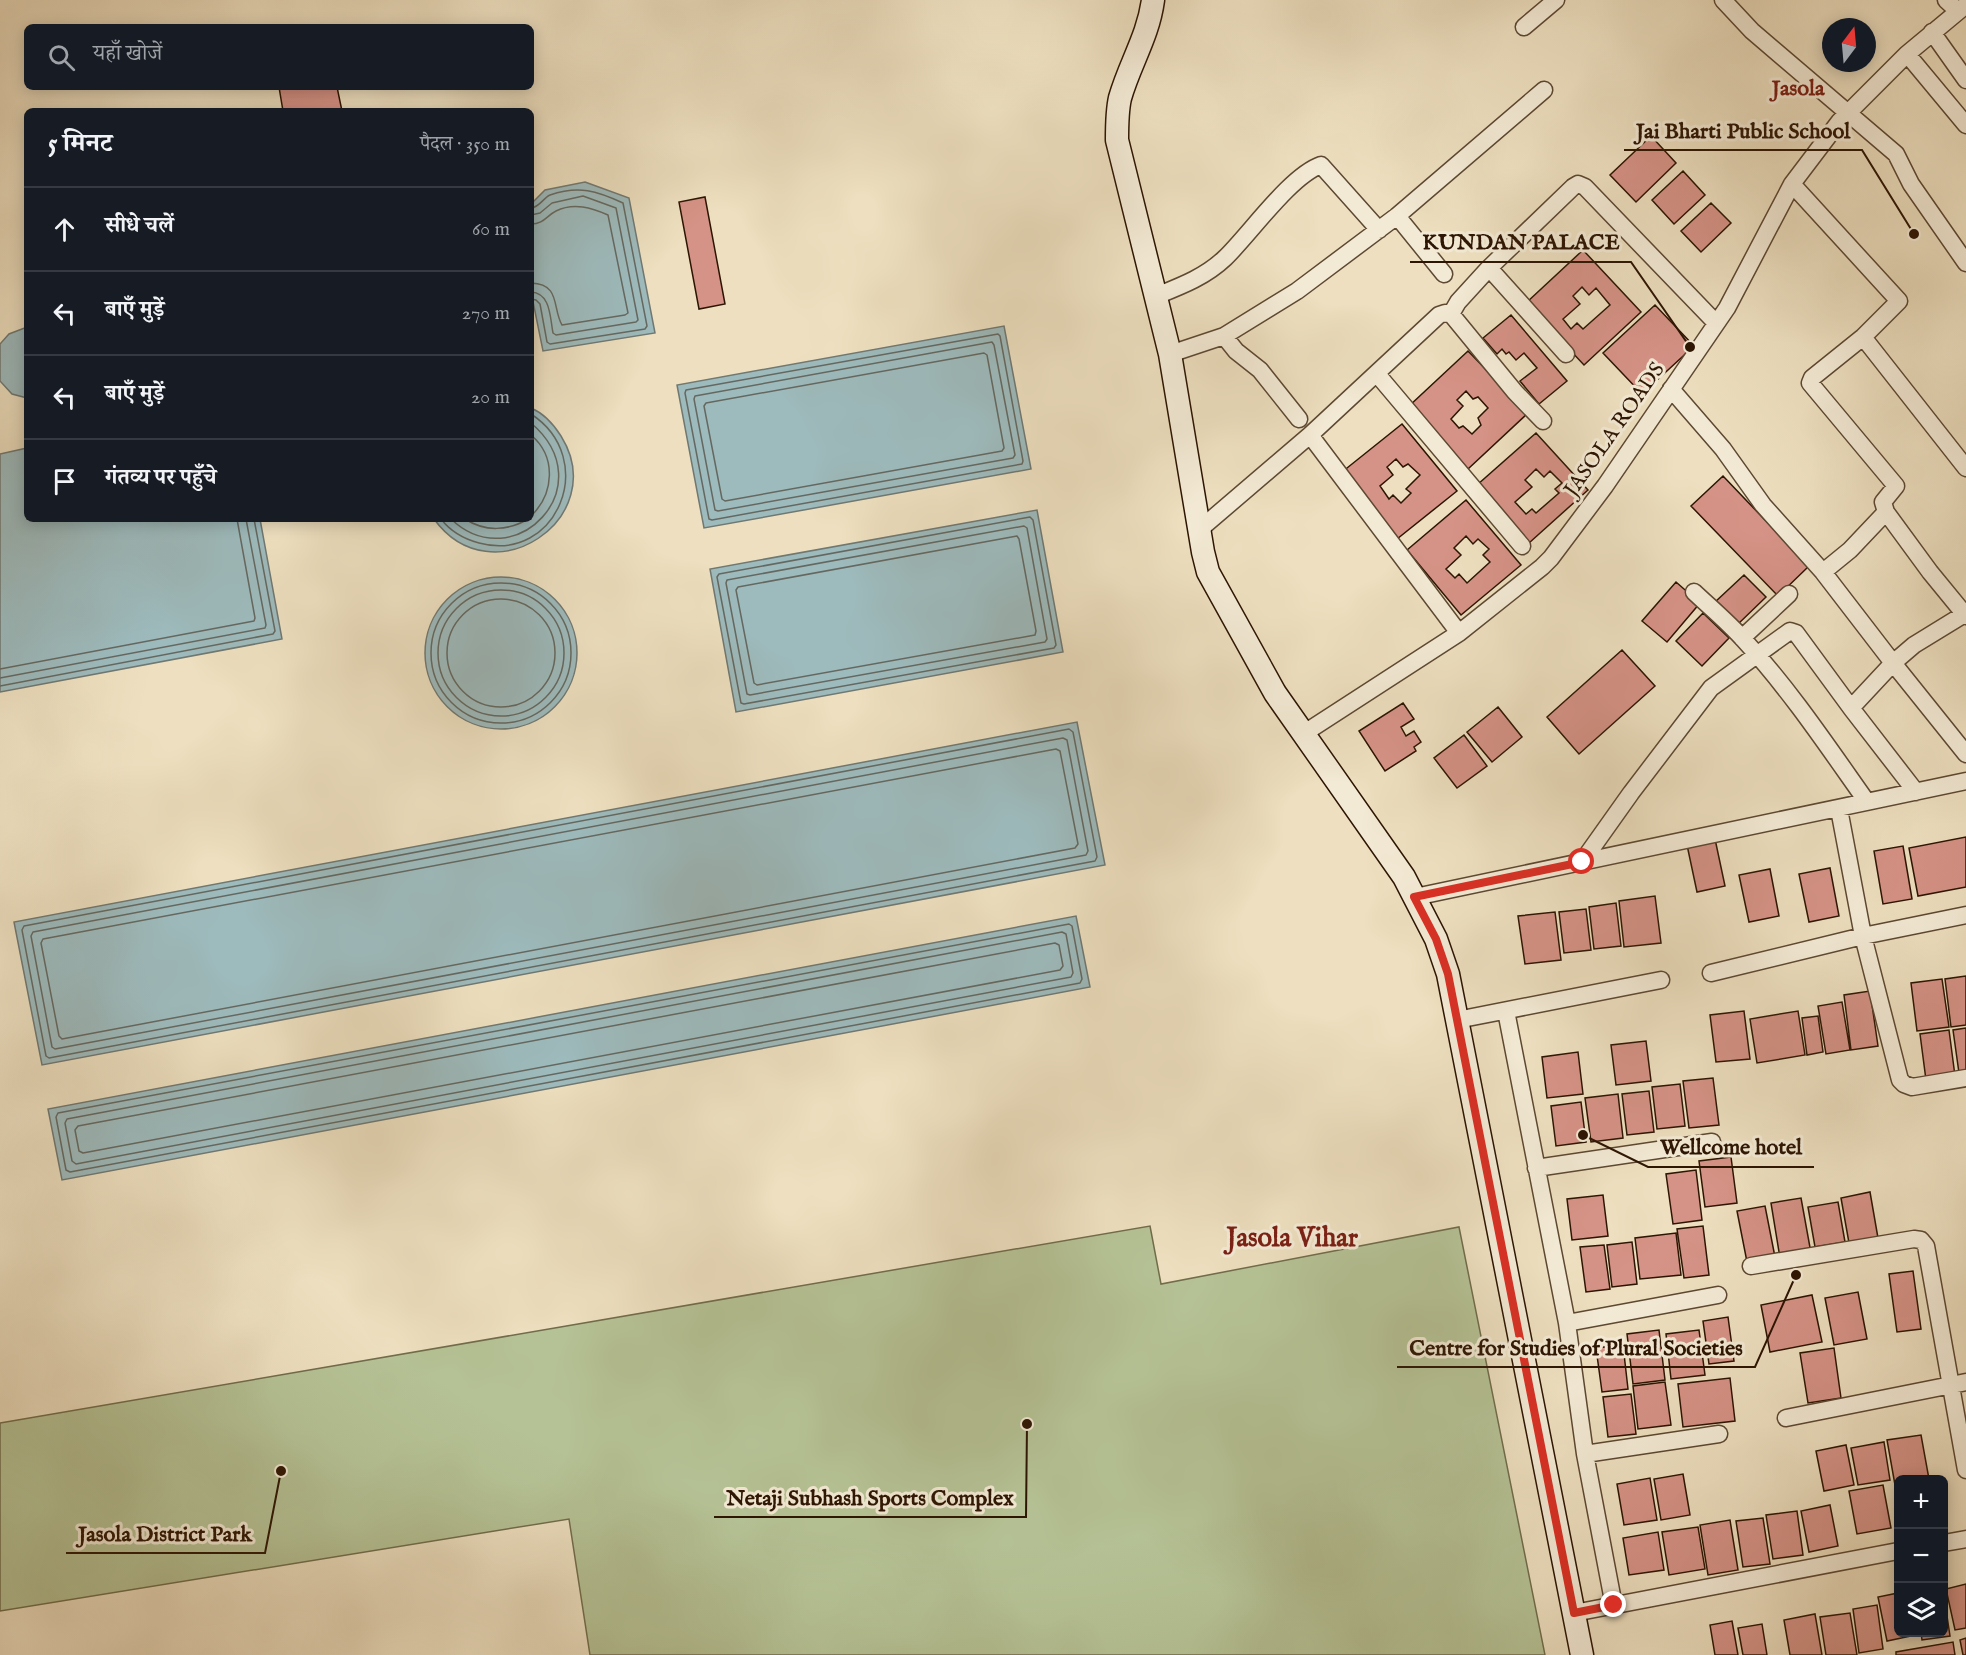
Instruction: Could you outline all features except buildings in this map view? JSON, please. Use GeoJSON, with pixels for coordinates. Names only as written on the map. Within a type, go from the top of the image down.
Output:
{"type":"FeatureCollection","features":[{"type":"Feature","properties":{"kind":"street"},"geometry":{"type":"LineString","coordinates":[[1153,0],[1146,36],[1120,97],[1117,117],[1118,140],[1170,354],[1208,572],[1275,693],[1404,878],[1436,939],[1445,965],[1581,1655]]}},
{"type":"Feature","properties":{"kind":"street"},"geometry":{"type":"LineString","coordinates":[[1524,27],[1556,0]]}},
{"type":"Feature","properties":{"kind":"street"},"geometry":{"type":"LineString","coordinates":[[1723,0],[1752,32],[1896,154],[1911,184],[1966,263]]}},
{"type":"Feature","properties":{"kind":"street","name":"JASOLA ROADS"},"geometry":{"type":"LineString","coordinates":[[1303,734],[1459,633],[1551,558],[1605,486],[1727,308],[1792,184],[1848,112],[1957,5]]}},
{"type":"Feature","properties":{"kind":"street"},"geometry":{"type":"LineString","coordinates":[[1932,32],[1966,80]]}},
{"type":"Feature","properties":{"kind":"street"},"geometry":{"type":"LineString","coordinates":[[1907,54],[1966,125]]}},
{"type":"Feature","properties":{"kind":"street"},"geometry":{"type":"LineString","coordinates":[[1170,354],[1224,336],[1297,291],[1397,216],[1544,90]]}},
{"type":"Feature","properties":{"kind":"street"},"geometry":{"type":"LineString","coordinates":[[1156,296],[1197,279],[1224,259],[1295,182],[1321,165],[1379,230]]}},
{"type":"Feature","properties":{"kind":"street"},"geometry":{"type":"LineString","coordinates":[[1451,314],[1458,302],[1489,268],[1578,184],[1716,323]]}},
{"type":"Feature","properties":{"kind":"street"},"geometry":{"type":"LineString","coordinates":[[1792,184],[1898,298],[1899,304],[1863,337],[1812,378],[1810,383],[1896,486],[1883,502],[1886,512],[1929,572],[1965,614],[1914,645],[1893,663],[1851,708]]}},
{"type":"Feature","properties":{"kind":"street"},"geometry":{"type":"LineString","coordinates":[[1397,216],[1444,274]]}},
{"type":"Feature","properties":{"kind":"street"},"geometry":{"type":"LineString","coordinates":[[1489,268],[1566,354]]}},
{"type":"Feature","properties":{"kind":"street"},"geometry":{"type":"LineString","coordinates":[[1199,530],[1310,435],[1439,315],[1445,313],[1451,314],[1515,392],[1543,421]]}},
{"type":"Feature","properties":{"kind":"street"},"geometry":{"type":"LineString","coordinates":[[1224,336],[1236,351],[1260,370],[1299,419]]}},
{"type":"Feature","properties":{"kind":"street"},"geometry":{"type":"LineString","coordinates":[[1863,337],[1966,468]]}},
{"type":"Feature","properties":{"kind":"street"},"geometry":{"type":"LineString","coordinates":[[1377,374],[1522,546]]}},
{"type":"Feature","properties":{"kind":"street"},"geometry":{"type":"LineString","coordinates":[[1671,389],[1723,449],[1763,505],[1822,572],[1966,754]]}},
{"type":"Feature","properties":{"kind":"street"},"geometry":{"type":"LineString","coordinates":[[1310,435],[1459,633]]}},
{"type":"Feature","properties":{"kind":"street"},"geometry":{"type":"LineString","coordinates":[[1822,572],[1850,550],[1886,512]]}},
{"type":"Feature","properties":{"kind":"street"},"geometry":{"type":"LineString","coordinates":[[1694,592],[1758,655],[1825,741],[1867,802]]}},
{"type":"Feature","properties":{"kind":"street"},"geometry":{"type":"LineString","coordinates":[[1742,638],[1789,594]]}},
{"type":"Feature","properties":{"kind":"street"},"geometry":{"type":"LineString","coordinates":[[1582,862],[1712,688],[1793,630],[1916,792]]}},
{"type":"Feature","properties":{"kind":"street"},"geometry":{"type":"LineString","coordinates":[[1414,897],[1966,781]]}},
{"type":"Feature","properties":{"kind":"street"},"geometry":{"type":"LineString","coordinates":[[1839,809],[1863,936],[1900,1080],[1912,1087],[1966,1078]]}},
{"type":"Feature","properties":{"kind":"street"},"geometry":{"type":"LineString","coordinates":[[1711,973],[1863,936],[1966,915]]}},
{"type":"Feature","properties":{"kind":"street"},"geometry":{"type":"LineString","coordinates":[[1457,1020],[1661,980]]}},
{"type":"Feature","properties":{"kind":"street"},"geometry":{"type":"LineString","coordinates":[[1506,1011],[1567,1323],[1585,1454],[1614,1605]]}},
{"type":"Feature","properties":{"kind":"street"},"geometry":{"type":"LineString","coordinates":[[1536,1168],[1712,1142]]}},
{"type":"Feature","properties":{"kind":"street"},"geometry":{"type":"LineString","coordinates":[[1751,1266],[1914,1239],[1921,1240],[1926,1246],[1958,1384],[1966,1470]]}},
{"type":"Feature","properties":{"kind":"street"},"geometry":{"type":"LineString","coordinates":[[1567,1323],[1718,1295]]}},
{"type":"Feature","properties":{"kind":"street"},"geometry":{"type":"LineString","coordinates":[[1786,1418],[1958,1384]]}},
{"type":"Feature","properties":{"kind":"street"},"geometry":{"type":"LineString","coordinates":[[1585,1454],[1719,1434]]}},
{"type":"Feature","properties":{"kind":"street"},"geometry":{"type":"LineString","coordinates":[[1948,1542],[1966,1539]]}},
{"type":"Feature","properties":{"kind":"street"},"geometry":{"type":"LineString","coordinates":[[1574,1613],[1894,1552]]}},
{"type":"Feature","properties":{"kind":"green space"},"geometry":{"type":"Polygon","coordinates":[[[1150,1226],[1161,1284],[1459,1227],[1545,1655],[590,1655],[569,1519],[0,1611],[0,1423],[1150,1226]]]}},
{"type":"Feature","properties":{"kind":"water"},"geometry":{"type":"Polygon","coordinates":[[[585,182],[629,198],[655,333],[543,351],[534,307],[534,201],[545,190],[585,182]]]}},
{"type":"Feature","properties":{"kind":"water"},"geometry":{"type":"Polygon","coordinates":[[[1004,326],[1031,469],[704,528],[677,385],[1004,326]]]}},
{"type":"Feature","properties":{"kind":"water"},"geometry":{"type":"Polygon","coordinates":[[[24,328],[24,397],[12,394],[0,381],[0,344],[9,334],[24,328]]]}},
{"type":"Feature","properties":{"kind":"water"},"geometry":{"type":"Polygon","coordinates":[[[535,410],[552,424],[561,436],[573,466],[571,495],[559,519],[538,538],[513,550],[485,551],[458,542],[437,522],[534,522],[535,410]]]}},
{"type":"Feature","properties":{"kind":"water"},"geometry":{"type":"Polygon","coordinates":[[[24,449],[24,522],[261,522],[282,639],[0,692],[0,454],[24,449]]]}},
{"type":"Feature","properties":{"kind":"water"},"geometry":{"type":"Polygon","coordinates":[[[1037,510],[1063,652],[736,712],[710,569],[1037,510]]]}},
{"type":"Feature","properties":{"kind":"water"},"geometry":{"type":"Polygon","coordinates":[[[501,577],[516,578],[530,583],[555,599],[571,624],[576,638],[576,668],[571,682],[555,707],[530,723],[516,728],[501,729],[486,728],[472,723],[447,707],[431,682],[426,668],[425,653],[426,638],[431,624],[447,599],[472,583],[486,578],[501,577]]]}},
{"type":"Feature","properties":{"kind":"water"},"geometry":{"type":"Polygon","coordinates":[[[1077,722],[1105,865],[42,1065],[14,922],[1077,722]]]}},
{"type":"Feature","properties":{"kind":"water"},"geometry":{"type":"Polygon","coordinates":[[[1076,916],[1090,987],[62,1180],[48,1109],[1076,916]]]}},
{"type":"Feature","properties":{"kind":"place","name":"Jai Bharti Public School"},"geometry":{"type":"Point","coordinates":[1914,234]}},
{"type":"Feature","properties":{"kind":"place","name":"KUNDAN PALACE"},"geometry":{"type":"Point","coordinates":[1690,347]}},
{"type":"Feature","properties":{"kind":"place","name":"Wellcome hotel"},"geometry":{"type":"Point","coordinates":[1583,1135]}},
{"type":"Feature","properties":{"kind":"place","name":"Centre for Studies of Plural Societies"},"geometry":{"type":"Point","coordinates":[1796,1275]}},
{"type":"Feature","properties":{"kind":"place","name":"Netaji Subhash Sports Complex"},"geometry":{"type":"Point","coordinates":[1027,1424]}},
{"type":"Feature","properties":{"kind":"place","name":"Jasola District Park"},"geometry":{"type":"Point","coordinates":[281,1471]}},
{"type":"Feature","properties":{"kind":"district","name":"Jasola"},"geometry":{"type":"Point","coordinates":[1798,89]}},
{"type":"Feature","properties":{"kind":"district","name":"Jasola Vihar"},"geometry":{"type":"Point","coordinates":[1292,1239]}},
{"type":"Feature","properties":{"kind":"route"},"geometry":{"type":"LineString","coordinates":[[1582,862],[1414,897],[1436,939],[1448,974],[1574,1613],[1614,1605]]}}]}
